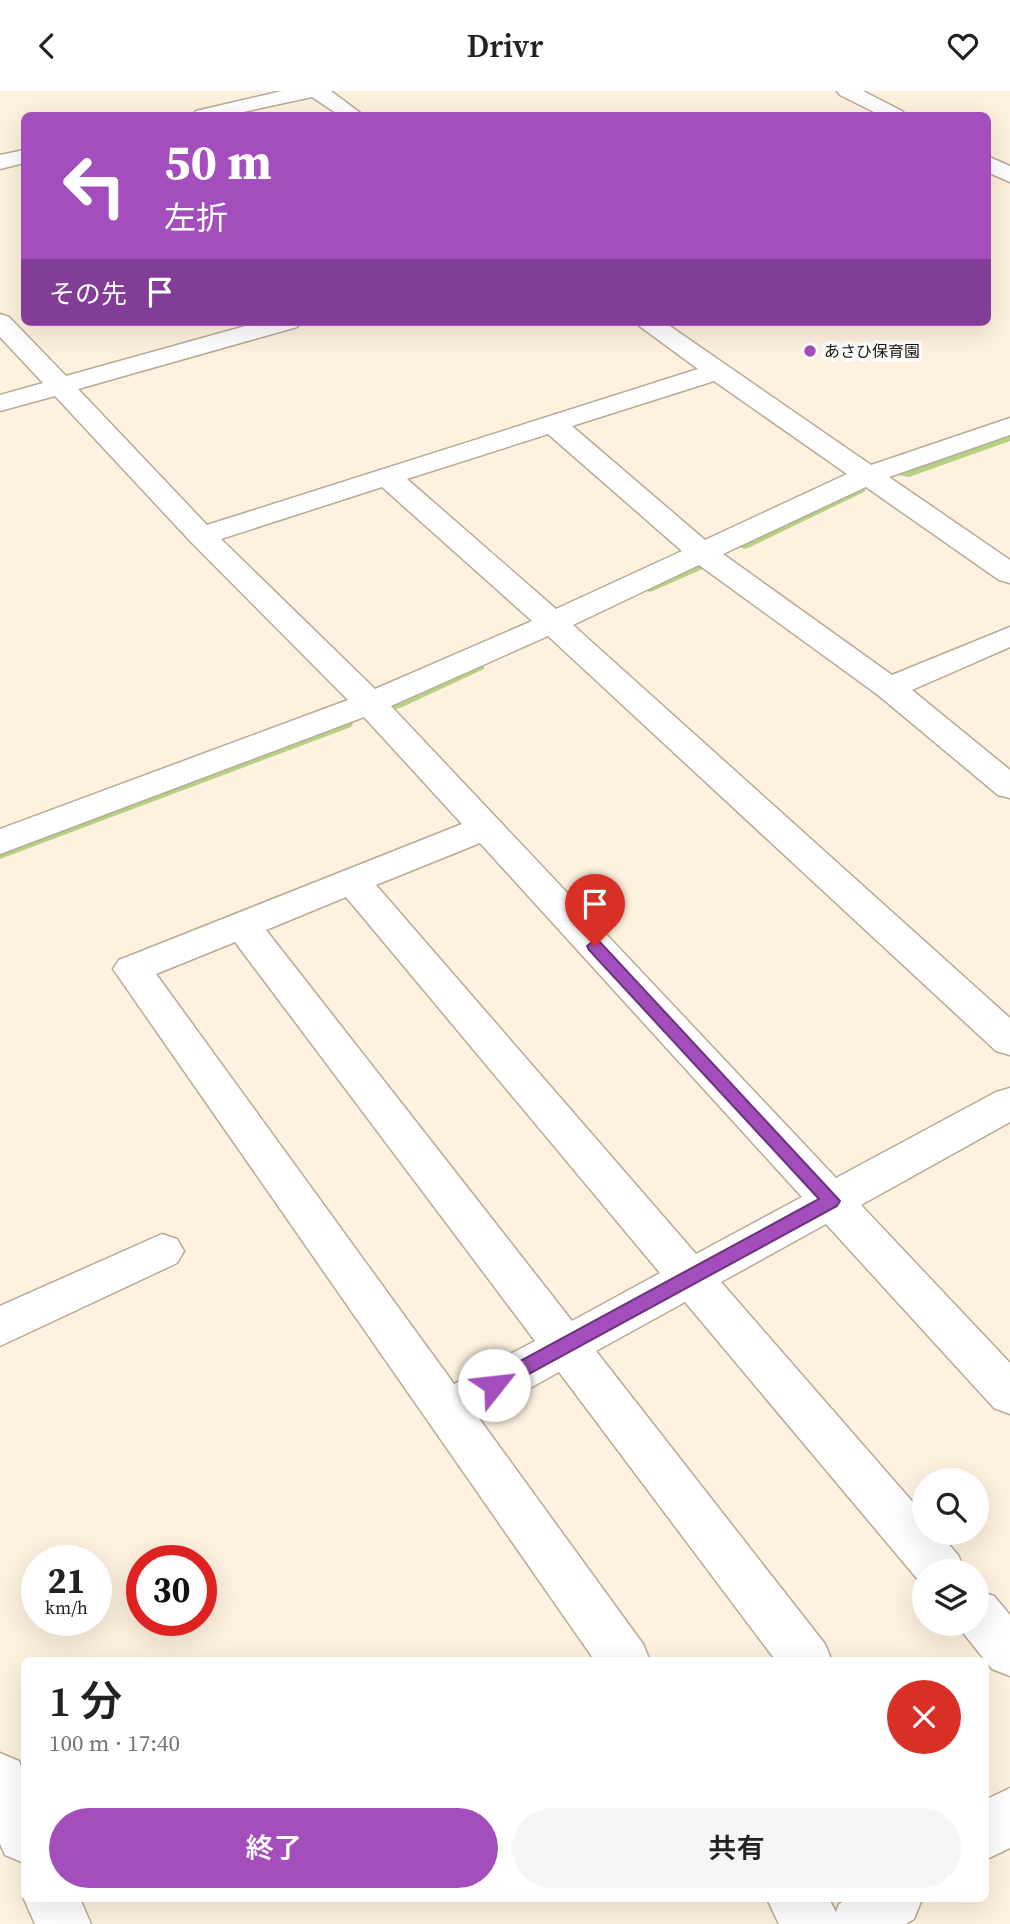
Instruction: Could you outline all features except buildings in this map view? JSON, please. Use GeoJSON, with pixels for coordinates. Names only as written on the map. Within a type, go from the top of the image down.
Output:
{"type":"FeatureCollection","features":[{"type":"Feature","properties":{"kind":"street"},"geometry":{"type":"LineString","coordinates":[[216,112],[310,91]]}},
{"type":"Feature","properties":{"kind":"street"},"geometry":{"type":"LineString","coordinates":[[317,91],[348,112]]}},
{"type":"Feature","properties":{"kind":"street"},"geometry":{"type":"LineString","coordinates":[[848,91],[889,112]]}},
{"type":"Feature","properties":{"kind":"street"},"geometry":{"type":"LineString","coordinates":[[0,162],[21,158]]}},
{"type":"Feature","properties":{"kind":"street"},"geometry":{"type":"LineString","coordinates":[[991,165],[1010,175]]}},
{"type":"Feature","properties":{"kind":"street"},"geometry":{"type":"LineString","coordinates":[[0,322],[201,536],[370,703],[1010,1394]]}},
{"type":"Feature","properties":{"kind":"street"},"geometry":{"type":"LineString","coordinates":[[0,403],[274,326]]}},
{"type":"Feature","properties":{"kind":"street"},"geometry":{"type":"LineString","coordinates":[[653,326],[1010,574]]}},
{"type":"Feature","properties":{"kind":"street"},"geometry":{"type":"LineString","coordinates":[[201,536],[718,371]]}},
{"type":"Feature","properties":{"kind":"street"},"geometry":{"type":"LineString","coordinates":[[553,424],[702,553],[889,688],[1010,787]]}},
{"type":"Feature","properties":{"kind":"street"},"geometry":{"type":"LineString","coordinates":[[0,842],[370,703],[550,624],[867,475],[1010,426]]}},
{"type":"Feature","properties":{"kind":"street"},"geometry":{"type":"LineString","coordinates":[[387,477],[466,544],[550,624],[1010,1041]]}},
{"type":"Feature","properties":{"kind":"street"},"geometry":{"type":"LineString","coordinates":[[889,688],[1010,636]]}},
{"type":"Feature","properties":{"kind":"street"},"geometry":{"type":"LineString","coordinates":[[485,828],[132,969],[622,1657]]}},
{"type":"Feature","properties":{"kind":"street"},"geometry":{"type":"LineString","coordinates":[[352,881],[931,1559]]}},
{"type":"Feature","properties":{"kind":"street"},"geometry":{"type":"LineString","coordinates":[[242,925],[804,1657]]}},
{"type":"Feature","properties":{"kind":"street"},"geometry":{"type":"LineString","coordinates":[[447,1411],[1010,1103]]}},
{"type":"Feature","properties":{"kind":"street"},"geometry":{"type":"LineString","coordinates":[[0,1327],[162,1251]]}},
{"type":"Feature","properties":{"kind":"street"},"geometry":{"type":"LineString","coordinates":[[989,1628],[1010,1652]]}},
{"type":"Feature","properties":{"kind":"street"},"geometry":{"type":"LineString","coordinates":[[0,1780],[21,1829]]}},
{"type":"Feature","properties":{"kind":"street"},"geometry":{"type":"LineString","coordinates":[[989,1830],[1010,1815]]}},
{"type":"Feature","properties":{"kind":"street"},"geometry":{"type":"LineString","coordinates":[[53,1902],[63,1924]]}},
{"type":"Feature","properties":{"kind":"street"},"geometry":{"type":"LineString","coordinates":[[797,1902],[813,1924]]}},
{"type":"Feature","properties":{"kind":"street"},"geometry":{"type":"LineString","coordinates":[[859,1924],[890,1902]]}},
{"type":"Feature","properties":{"kind":"waterway"},"geometry":{"type":"LineString","coordinates":[[905,475],[1010,437]]}},
{"type":"Feature","properties":{"kind":"waterway"},"geometry":{"type":"LineString","coordinates":[[744,545],[860,490]]}},
{"type":"Feature","properties":{"kind":"waterway"},"geometry":{"type":"LineString","coordinates":[[649,588],[705,563]]}},
{"type":"Feature","properties":{"kind":"waterway"},"geometry":{"type":"LineString","coordinates":[[395,705],[479,666]]}},
{"type":"Feature","properties":{"kind":"waterway"},"geometry":{"type":"LineString","coordinates":[[0,854],[346,724]]}},
{"type":"Feature","properties":{"kind":"place","name":"あさひ保育園"},"geometry":{"type":"Point","coordinates":[810,351]}},
{"type":"Feature","properties":{"kind":"route"},"geometry":{"type":"LineString","coordinates":[[494,1385],[831,1201],[595,946]]}}]}
